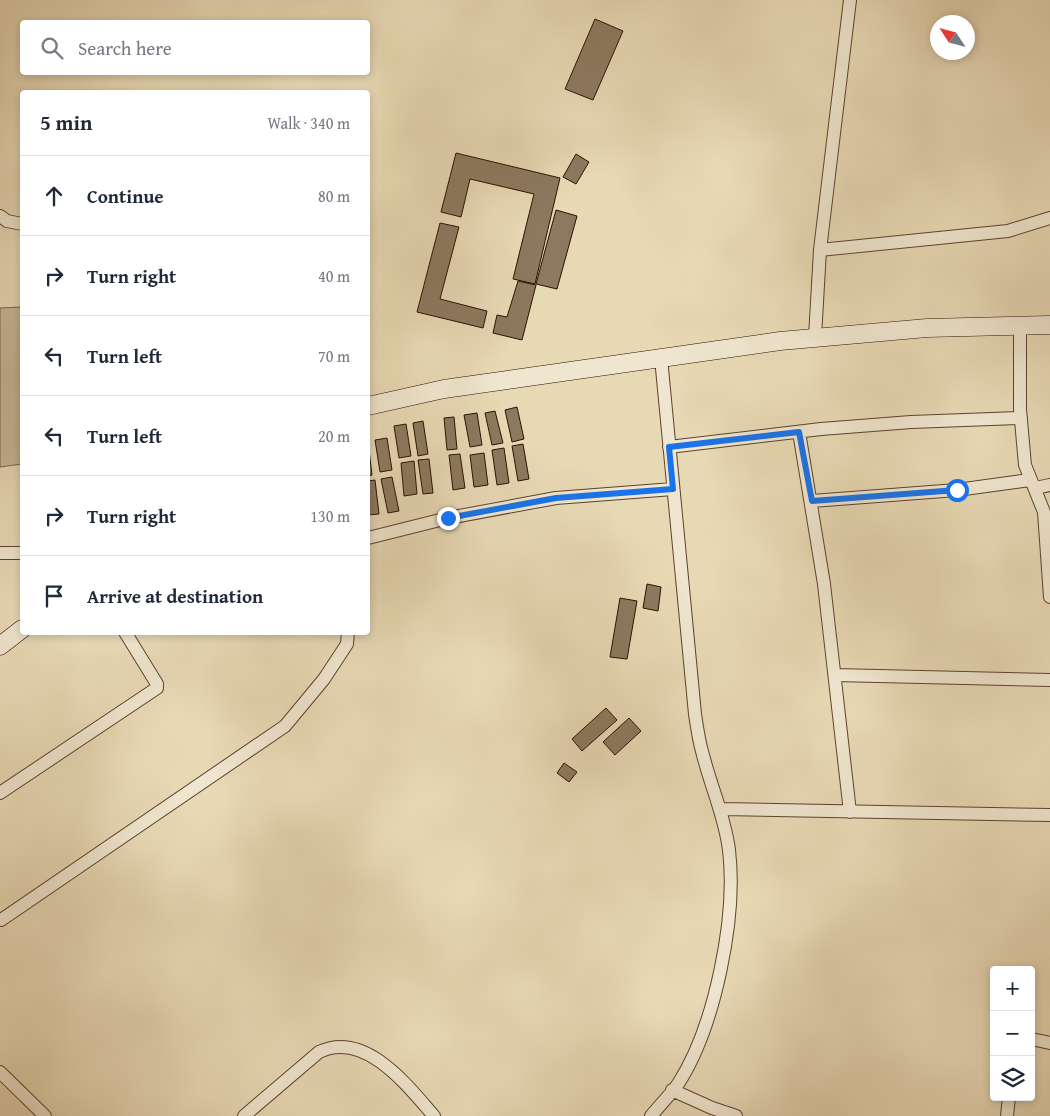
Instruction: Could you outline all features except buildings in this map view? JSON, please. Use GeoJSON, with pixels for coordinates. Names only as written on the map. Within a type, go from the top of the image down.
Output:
{"type":"FeatureCollection","features":[{"type":"Feature","properties":{"kind":"main road"},"geometry":{"type":"LineString","coordinates":[[370,406],[444,389],[815,337],[927,328],[1050,325]]}},
{"type":"Feature","properties":{"kind":"main road"},"geometry":{"type":"LineString","coordinates":[[0,646],[20,631]]}},
{"type":"Feature","properties":{"kind":"street"},"geometry":{"type":"LineString","coordinates":[[815,337],[820,250],[850,0]]}},
{"type":"Feature","properties":{"kind":"street"},"geometry":{"type":"LineString","coordinates":[[0,216],[8,221],[20,224]]}},
{"type":"Feature","properties":{"kind":"street"},"geometry":{"type":"LineString","coordinates":[[820,250],[1008,231],[1050,218]]}},
{"type":"Feature","properties":{"kind":"street"},"geometry":{"type":"LineString","coordinates":[[1020,326],[1021,418],[1025,465],[1044,512],[1050,597]]}},
{"type":"Feature","properties":{"kind":"street"},"geometry":{"type":"LineString","coordinates":[[652,1116],[672,1090],[702,1035],[719,977],[729,893],[729,851],[720,809],[702,753],[695,714],[661,358]]}},
{"type":"Feature","properties":{"kind":"street"},"geometry":{"type":"LineString","coordinates":[[669,447],[799,432],[911,422],[1021,418]]}},
{"type":"Feature","properties":{"kind":"street"},"geometry":{"type":"LineString","coordinates":[[799,432],[812,501],[835,675],[850,812]]}},
{"type":"Feature","properties":{"kind":"street"},"geometry":{"type":"LineString","coordinates":[[812,501],[1032,484],[1050,485]]}},
{"type":"Feature","properties":{"kind":"street"},"geometry":{"type":"LineString","coordinates":[[370,538],[448,518],[556,498],[673,489]]}},
{"type":"Feature","properties":{"kind":"street"},"geometry":{"type":"LineString","coordinates":[[0,553],[20,553]]}},
{"type":"Feature","properties":{"kind":"street"},"geometry":{"type":"LineString","coordinates":[[0,793],[157,688],[157,684],[127,635]]}},
{"type":"Feature","properties":{"kind":"street"},"geometry":{"type":"LineString","coordinates":[[1,920],[285,726],[324,679],[347,644],[348,635]]}},
{"type":"Feature","properties":{"kind":"street"},"geometry":{"type":"LineString","coordinates":[[835,675],[1050,680]]}},
{"type":"Feature","properties":{"kind":"street"},"geometry":{"type":"LineString","coordinates":[[720,809],[1050,815]]}},
{"type":"Feature","properties":{"kind":"street"},"geometry":{"type":"LineString","coordinates":[[1035,1040],[1050,1043]]}},
{"type":"Feature","properties":{"kind":"street"},"geometry":{"type":"LineString","coordinates":[[244,1116],[319,1052],[330,1046],[357,1049],[382,1063],[415,1094],[434,1116]]}},
{"type":"Feature","properties":{"kind":"street"},"geometry":{"type":"LineString","coordinates":[[0,1072],[45,1116]]}},
{"type":"Feature","properties":{"kind":"street"},"geometry":{"type":"LineString","coordinates":[[672,1090],[712,1108],[736,1116]]}},
{"type":"Feature","properties":{"kind":"street"},"geometry":{"type":"LineString","coordinates":[[1007,1116],[1009,1101]]}},
{"type":"Feature","properties":{"kind":"shaded area"},"geometry":{"type":"Polygon","coordinates":[[[20,307],[20,464],[0,467],[0,308],[20,307]]]}},
{"type":"Feature","properties":{"kind":"route"},"geometry":{"type":"LineString","coordinates":[[448,518],[556,498],[673,489],[669,447],[799,432],[812,501],[957,490]]}}]}
